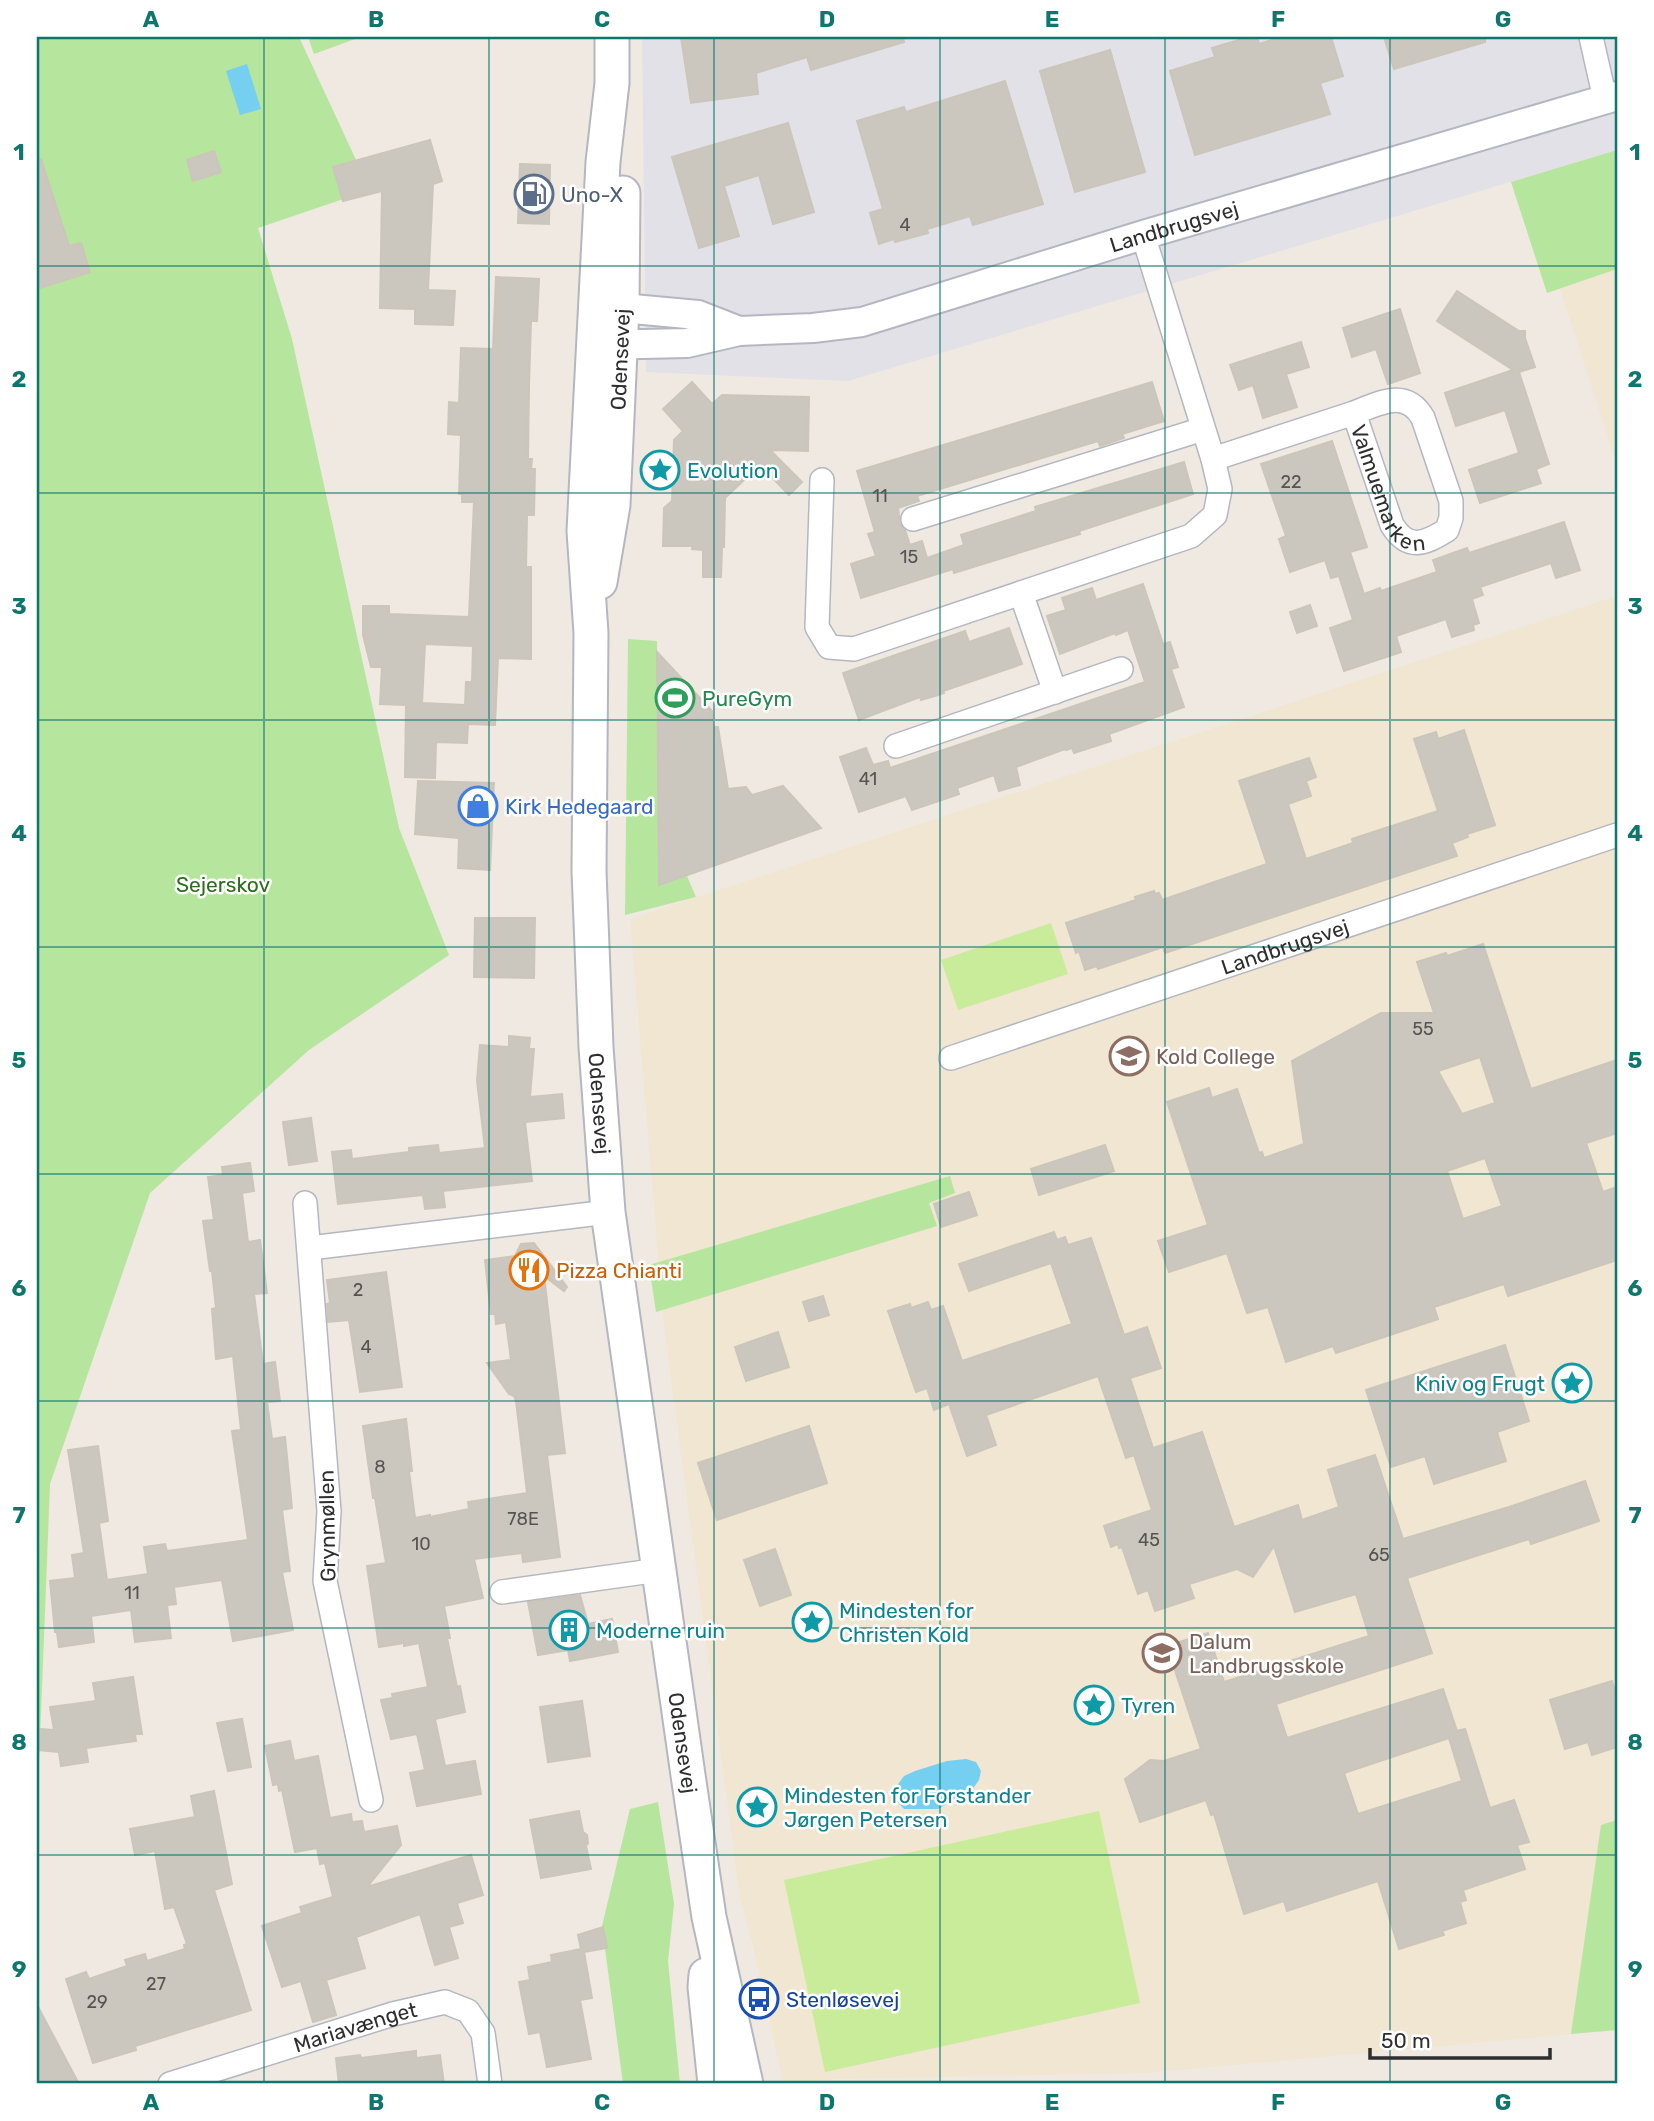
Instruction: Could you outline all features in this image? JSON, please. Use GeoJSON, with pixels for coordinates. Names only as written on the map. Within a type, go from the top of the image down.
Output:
{"type":"FeatureCollection","features":[{"type":"Feature","properties":{"kind":"main road","name":"Odensevej"},"geometry":{"type":"LineString","coordinates":[[612,37],[612,83],[603,162],[613,505],[591,633],[589,871],[596,1047],[608,1212],[709,1917],[747,2084]]}},
{"type":"Feature","properties":{"kind":"main road","name":"Odensevej"},"geometry":{"type":"LineString","coordinates":[[709,1917],[705,1987],[717,2077]]}},
{"type":"Feature","properties":{"kind":"street","name":"Landbrugsvej"},"geometry":{"type":"LineString","coordinates":[[607,345],[687,343],[739,331],[813,328],[862,322],[1143,235],[1611,98],[1591,37]]}},
{"type":"Feature","properties":{"kind":"street"},"geometry":{"type":"LineString","coordinates":[[822,480],[817,626],[830,648],[854,649],[1191,536],[1215,515],[1220,489],[1143,235]]}},
{"type":"Feature","properties":{"kind":"street","name":"Landbrugsvej"},"geometry":{"type":"LineString","coordinates":[[609,305],[698,315],[739,331]]}},
{"type":"Feature","properties":{"kind":"street","name":"Valmuemarken"},"geometry":{"type":"LineString","coordinates":[[1213,459],[1389,400],[1403,401],[1416,406],[1423,418],[1451,501],[1451,518],[1447,530],[1431,540],[1418,543],[1407,542],[1398,535],[1392,525],[1354,413]]}},
{"type":"Feature","properties":{"kind":"street"},"geometry":{"type":"LineString","coordinates":[[914,519],[1203,429]]}},
{"type":"Feature","properties":{"kind":"street"},"geometry":{"type":"LineString","coordinates":[[1021,593],[1055,692]]}},
{"type":"Feature","properties":{"kind":"street"},"geometry":{"type":"LineString","coordinates":[[896,746],[1121,669]]}},
{"type":"Feature","properties":{"kind":"street","name":"Landbrugsvej"},"geometry":{"type":"LineString","coordinates":[[951,1058],[1617,835]]}},
{"type":"Feature","properties":{"kind":"street","name":"Grynmøllen"},"geometry":{"type":"LineString","coordinates":[[305,1203],[329,1511],[326,1581],[370,1800]]}},
{"type":"Feature","properties":{"kind":"street"},"geometry":{"type":"LineString","coordinates":[[310,1248],[608,1212]]}},
{"type":"Feature","properties":{"kind":"street"},"geometry":{"type":"LineString","coordinates":[[502,1592],[659,1570]]}},
{"type":"Feature","properties":{"kind":"street","name":"Mariavænget"},"geometry":{"type":"LineString","coordinates":[[170,2084],[393,2014],[444,2002],[467,2011],[483,2033],[490,2084]]}},
{"type":"Feature","properties":{"kind":"shaded area"},"geometry":{"type":"Polygon","coordinates":[[[642,37],[1617,37],[1617,150],[848,381],[646,372],[642,37]]]}},
{"type":"Feature","properties":{"kind":"shaded area"},"geometry":{"type":"Polygon","coordinates":[[[1617,269],[1617,464],[1560,289],[1617,269]]]}},
{"type":"Feature","properties":{"kind":"shaded area"},"geometry":{"type":"Polygon","coordinates":[[[1617,596],[1617,2030],[1146,2073],[837,2079],[783,2083],[740,1898],[664,1326],[630,919],[1617,596]]]}},
{"type":"Feature","properties":{"kind":"green space","name":"Sejerskov"},"geometry":{"type":"Polygon","coordinates":[[[37,37],[299,37],[370,190],[258,228],[292,339],[399,828],[449,955],[309,1050],[150,1193],[50,1484],[37,1816],[37,37]]]}},
{"type":"Feature","properties":{"kind":"green space"},"geometry":{"type":"Polygon","coordinates":[[[308,37],[356,37],[314,54],[308,37]]]}},
{"type":"Feature","properties":{"kind":"green space"},"geometry":{"type":"Polygon","coordinates":[[[1617,150],[1617,269],[1547,293],[1511,182],[1617,150]]]}},
{"type":"Feature","properties":{"kind":"green space"},"geometry":{"type":"Polygon","coordinates":[[[628,639],[657,641],[659,885],[687,876],[696,897],[625,915],[628,639]]]}},
{"type":"Feature","properties":{"kind":"green space"},"geometry":{"type":"Polygon","coordinates":[[[1051,923],[1068,974],[958,1010],[941,960],[1051,923]]]}},
{"type":"Feature","properties":{"kind":"green space"},"geometry":{"type":"Polygon","coordinates":[[[950,1176],[955,1193],[929,1203],[937,1226],[656,1312],[649,1265],[950,1176]]]}},
{"type":"Feature","properties":{"kind":"green space"},"geometry":{"type":"Polygon","coordinates":[[[658,1802],[674,1904],[668,1961],[680,2084],[623,2084],[602,1926],[630,1809],[658,1802]]]}},
{"type":"Feature","properties":{"kind":"green space"},"geometry":{"type":"Polygon","coordinates":[[[1099,1811],[1140,2003],[825,2072],[784,1880],[1099,1811]]]}},
{"type":"Feature","properties":{"kind":"green space"},"geometry":{"type":"Polygon","coordinates":[[[1617,1820],[1617,2030],[1571,2034],[1601,1825],[1617,1820]]]}},
{"type":"Feature","properties":{"kind":"water"},"geometry":{"type":"Polygon","coordinates":[[[247,64],[261,109],[240,115],[226,71],[247,64]]]}},
{"type":"Feature","properties":{"kind":"water"},"geometry":{"type":"Polygon","coordinates":[[[966,1759],[976,1762],[981,1771],[972,1790],[938,1809],[904,1809],[896,1800],[894,1790],[904,1776],[947,1761],[966,1759]]]}},
{"type":"Feature","properties":{"kind":"building"},"geometry":{"type":"Polygon","coordinates":[[[681,37],[903,37],[904,42],[811,70],[807,57],[756,73],[758,94],[691,103],[681,37]]]}},
{"type":"Feature","properties":{"kind":"building"},"geometry":{"type":"Polygon","coordinates":[[[1257,37],[1259,44],[1282,37],[1331,37],[1343,76],[1320,83],[1330,114],[1195,155],[1170,71],[1215,57],[1212,48],[1257,37]]]}},
{"type":"Feature","properties":{"kind":"building"},"geometry":{"type":"Polygon","coordinates":[[[1384,37],[1485,37],[1485,42],[1394,69],[1384,37]]]}},
{"type":"Feature","properties":{"kind":"building"},"geometry":{"type":"Polygon","coordinates":[[[1110,50],[1145,172],[1075,192],[1040,71],[1110,50]]]}},
{"type":"Feature","properties":{"kind":"building"},"geometry":{"type":"Polygon","coordinates":[[[1005,81],[1043,204],[973,225],[970,216],[927,229],[928,233],[879,244],[870,213],[883,209],[857,121],[904,107],[906,112],[1005,81]]]}},
{"type":"Feature","properties":{"kind":"building"},"geometry":{"type":"Polygon","coordinates":[[[788,123],[814,212],[773,224],[759,175],[724,186],[739,236],[699,248],[672,157],[788,123]]]}},
{"type":"Feature","properties":{"kind":"building"},"geometry":{"type":"Polygon","coordinates":[[[430,140],[442,181],[433,184],[428,290],[455,291],[453,325],[415,324],[415,309],[380,308],[382,191],[343,201],[333,167],[430,140]]]}},
{"type":"Feature","properties":{"kind":"building"},"geometry":{"type":"Polygon","coordinates":[[[214,151],[221,172],[193,181],[187,160],[214,151]]]}},
{"type":"Feature","properties":{"kind":"building"},"geometry":{"type":"Polygon","coordinates":[[[41,159],[69,246],[81,243],[90,272],[37,289],[37,160],[41,159]]]}},
{"type":"Feature","properties":{"kind":"building","name":"Uno-X"},"geometry":{"type":"Polygon","coordinates":[[[520,164],[550,165],[549,224],[518,223],[520,164]]]}},
{"type":"Feature","properties":{"kind":"building"},"geometry":{"type":"Polygon","coordinates":[[[496,277],[539,279],[537,321],[531,321],[529,385],[528,459],[532,459],[531,469],[535,469],[534,515],[527,515],[526,567],[531,567],[531,659],[498,658],[495,725],[468,724],[467,743],[436,742],[435,778],[405,777],[406,705],[380,704],[382,667],[371,667],[363,635],[363,606],[389,606],[389,614],[469,617],[474,502],[462,502],[462,494],[459,494],[461,435],[448,434],[449,402],[459,403],[461,348],[493,349],[496,277]],[[425,644],[422,703],[465,705],[466,682],[472,682],[473,646],[425,644]]]}},
{"type":"Feature","properties":{"kind":"building"},"geometry":{"type":"Polygon","coordinates":[[[1457,291],[1519,331],[1525,331],[1535,367],[1519,372],[1549,464],[1536,469],[1541,483],[1480,503],[1469,470],[1519,453],[1505,410],[1456,426],[1445,393],[1513,370],[1437,321],[1457,291]]]}},
{"type":"Feature","properties":{"kind":"building"},"geometry":{"type":"Polygon","coordinates":[[[1400,309],[1420,373],[1388,384],[1376,349],[1352,357],[1343,328],[1400,309]]]}},
{"type":"Feature","properties":{"kind":"building"},"geometry":{"type":"Polygon","coordinates":[[[1301,342],[1309,367],[1286,374],[1297,407],[1263,418],[1253,385],[1239,390],[1230,365],[1301,342]]]}},
{"type":"Feature","properties":{"kind":"building"},"geometry":{"type":"Polygon","coordinates":[[[692,382],[712,404],[722,395],[809,397],[808,451],[770,450],[802,482],[789,495],[760,465],[725,498],[721,577],[703,577],[703,550],[692,549],[693,546],[663,546],[664,508],[672,501],[674,440],[683,431],[663,409],[692,382]]]}},
{"type":"Feature","properties":{"kind":"building"},"geometry":{"type":"Polygon","coordinates":[[[1152,382],[1164,421],[1122,434],[1124,438],[1100,446],[1098,441],[917,496],[919,501],[898,508],[900,524],[910,545],[922,541],[927,558],[964,545],[961,535],[1036,511],[1035,507],[1184,462],[1193,494],[1079,531],[1080,534],[861,598],[851,564],[876,556],[868,534],[875,532],[857,471],[1152,382]]]}},
{"type":"Feature","properties":{"kind":"building"},"geometry":{"type":"Polygon","coordinates":[[[1332,441],[1367,547],[1350,552],[1364,594],[1437,572],[1433,560],[1467,548],[1469,553],[1564,522],[1580,570],[1556,578],[1551,563],[1480,587],[1483,595],[1472,599],[1479,623],[1473,625],[1474,630],[1452,637],[1446,619],[1396,636],[1401,652],[1344,671],[1330,628],[1353,620],[1339,576],[1331,578],[1325,560],[1290,572],[1279,539],[1286,536],[1261,464],[1332,441]]]}},
{"type":"Feature","properties":{"kind":"building"},"geometry":{"type":"Polygon","coordinates":[[[1143,584],[1163,644],[1170,642],[1178,667],[1171,669],[1184,707],[1109,734],[1111,741],[1074,753],[1072,748],[1065,749],[1016,767],[1020,785],[999,791],[994,775],[957,788],[959,794],[912,810],[906,796],[859,812],[840,757],[866,748],[873,765],[888,761],[890,768],[1145,682],[1128,630],[1060,654],[1047,616],[1066,610],[1062,598],[1092,588],[1096,600],[1143,584]]]}},
{"type":"Feature","properties":{"kind":"building"},"geometry":{"type":"Polygon","coordinates":[[[1310,605],[1317,626],[1297,633],[1290,612],[1310,605]]]}},
{"type":"Feature","properties":{"kind":"building"},"geometry":{"type":"Polygon","coordinates":[[[1009,628],[1022,664],[859,720],[843,673],[965,631],[969,642],[1009,628]]]}},
{"type":"Feature","properties":{"kind":"building"},"geometry":{"type":"Polygon","coordinates":[[[657,652],[712,711],[713,727],[718,727],[728,789],[746,787],[752,795],[783,786],[821,828],[659,885],[657,652]]]}},
{"type":"Feature","properties":{"kind":"building"},"geometry":{"type":"Polygon","coordinates":[[[1464,730],[1495,825],[1467,834],[1468,837],[1452,843],[1457,856],[1165,953],[1163,947],[1098,969],[1097,966],[1085,970],[1066,923],[1136,900],[1135,897],[1154,891],[1155,894],[1159,893],[1162,900],[1267,864],[1239,781],[1309,758],[1316,777],[1306,781],[1311,796],[1288,804],[1306,859],[1353,843],[1352,839],[1438,811],[1414,739],[1436,732],[1438,739],[1464,730]]]}},
{"type":"Feature","properties":{"kind":"building"},"geometry":{"type":"Polygon","coordinates":[[[418,781],[494,783],[490,870],[458,868],[459,838],[415,834],[418,781]]]}},
{"type":"Feature","properties":{"kind":"building"},"geometry":{"type":"Polygon","coordinates":[[[475,918],[535,918],[534,978],[474,977],[475,918]]]}},
{"type":"Feature","properties":{"kind":"building","name":"Kold College"},"geometry":{"type":"Polygon","coordinates":[[[1483,944],[1531,1089],[1617,1060],[1617,1133],[1586,1143],[1603,1192],[1617,1187],[1617,1260],[1508,1296],[1504,1284],[1434,1307],[1438,1319],[1336,1353],[1333,1346],[1286,1362],[1268,1307],[1247,1313],[1227,1253],[1169,1272],[1158,1241],[1208,1225],[1167,1102],[1209,1088],[1212,1098],[1237,1089],[1259,1153],[1262,1152],[1264,1158],[1304,1144],[1292,1061],[1381,1013],[1434,1013],[1417,962],[1446,953],[1447,956],[1483,944]],[[1480,1057],[1438,1071],[1462,1114],[1495,1103],[1480,1057]],[[1485,1158],[1447,1171],[1463,1219],[1502,1206],[1485,1158]]]}},
{"type":"Feature","properties":{"kind":"building"},"geometry":{"type":"Polygon","coordinates":[[[509,1036],[530,1038],[529,1049],[534,1049],[530,1097],[562,1094],[564,1118],[525,1122],[532,1181],[443,1191],[445,1207],[425,1209],[423,1195],[338,1204],[332,1152],[351,1150],[352,1159],[409,1152],[409,1148],[438,1145],[439,1153],[485,1148],[477,1081],[480,1045],[509,1047],[509,1036]]]}},
{"type":"Feature","properties":{"kind":"building"},"geometry":{"type":"Polygon","coordinates":[[[311,1118],[317,1161],[289,1165],[283,1122],[311,1118]]]}},
{"type":"Feature","properties":{"kind":"building"},"geometry":{"type":"Polygon","coordinates":[[[1105,1145],[1114,1171],[1039,1195],[1031,1169],[1105,1145]]]}},
{"type":"Feature","properties":{"kind":"building"},"geometry":{"type":"Polygon","coordinates":[[[250,1163],[254,1191],[242,1193],[248,1242],[260,1240],[267,1293],[254,1294],[263,1364],[275,1362],[280,1401],[267,1402],[272,1439],[285,1437],[292,1508],[282,1510],[290,1571],[282,1572],[293,1630],[233,1641],[222,1580],[174,1587],[176,1604],[167,1605],[171,1638],[135,1642],[131,1610],[91,1616],[94,1642],[59,1647],[50,1581],[75,1578],[72,1555],[84,1553],[68,1450],[98,1446],[108,1521],[99,1523],[107,1580],[148,1574],[144,1547],[165,1544],[167,1551],[248,1540],[232,1431],[241,1430],[233,1356],[216,1359],[212,1309],[216,1308],[203,1221],[214,1220],[208,1177],[223,1175],[222,1167],[250,1163]]]}},
{"type":"Feature","properties":{"kind":"building"},"geometry":{"type":"Polygon","coordinates":[[[969,1192],[977,1215],[941,1227],[934,1204],[969,1192]]]}},
{"type":"Feature","properties":{"kind":"building"},"geometry":{"type":"Polygon","coordinates":[[[1054,1232],[1057,1240],[1065,1237],[1068,1245],[1091,1238],[1124,1335],[1147,1327],[1161,1368],[1130,1378],[1153,1448],[1202,1432],[1234,1527],[1298,1505],[1302,1520],[1339,1507],[1328,1470],[1375,1455],[1403,1539],[1585,1481],[1599,1521],[1531,1544],[1529,1539],[1407,1578],[1432,1653],[1276,1704],[1287,1738],[1443,1689],[1457,1731],[1465,1729],[1490,1808],[1514,1800],[1529,1842],[1517,1845],[1525,1869],[1463,1890],[1466,1900],[1460,1902],[1466,1923],[1442,1931],[1444,1935],[1399,1949],[1378,1881],[1287,1911],[1284,1901],[1244,1914],[1214,1814],[1211,1815],[1206,1800],[1140,1822],[1125,1779],[1150,1760],[1164,1761],[1201,1749],[1167,1646],[1208,1633],[1224,1682],[1369,1636],[1356,1594],[1295,1612],[1274,1546],[1253,1577],[1237,1569],[1189,1584],[1194,1598],[1155,1611],[1148,1590],[1138,1594],[1122,1547],[1119,1548],[1118,1544],[1111,1547],[1104,1526],[1152,1510],[1134,1455],[1126,1458],[1098,1376],[986,1415],[996,1445],[967,1456],[949,1404],[934,1410],[927,1388],[916,1392],[888,1311],[910,1304],[911,1308],[928,1302],[931,1310],[943,1306],[962,1361],[1072,1324],[1051,1263],[969,1291],[959,1264],[1054,1232]],[[1449,1738],[1344,1773],[1358,1814],[1462,1781],[1449,1738]]]}},
{"type":"Feature","properties":{"kind":"building"},"geometry":{"type":"Polygon","coordinates":[[[534,1243],[567,1287],[564,1291],[544,1276],[565,1453],[547,1455],[560,1557],[523,1562],[522,1553],[474,1559],[483,1598],[444,1606],[450,1638],[447,1638],[465,1712],[435,1719],[445,1766],[475,1761],[481,1794],[417,1806],[410,1773],[425,1770],[417,1734],[391,1739],[381,1700],[393,1698],[392,1694],[428,1687],[419,1643],[379,1647],[367,1566],[386,1563],[363,1426],[406,1419],[415,1518],[469,1509],[468,1502],[527,1493],[516,1401],[487,1363],[511,1360],[506,1322],[496,1324],[495,1314],[491,1314],[485,1260],[515,1256],[521,1244],[534,1243]]]}},
{"type":"Feature","properties":{"kind":"building"},"geometry":{"type":"Polygon","coordinates":[[[386,1272],[402,1387],[360,1392],[349,1320],[328,1322],[327,1304],[330,1303],[327,1280],[386,1272]]]}},
{"type":"Feature","properties":{"kind":"building"},"geometry":{"type":"Polygon","coordinates":[[[823,1296],[829,1315],[809,1321],[803,1302],[823,1296]]]}},
{"type":"Feature","properties":{"kind":"building"},"geometry":{"type":"Polygon","coordinates":[[[778,1332],[789,1367],[746,1381],[735,1347],[778,1332]]]}},
{"type":"Feature","properties":{"kind":"building"},"geometry":{"type":"Polygon","coordinates":[[[1505,1345],[1529,1421],[1497,1432],[1506,1461],[1434,1484],[1425,1456],[1391,1467],[1366,1390],[1505,1345]]]}},
{"type":"Feature","properties":{"kind":"building"},"geometry":{"type":"Polygon","coordinates":[[[809,1426],[827,1483],[717,1520],[698,1463],[809,1426]]]}},
{"type":"Feature","properties":{"kind":"building"},"geometry":{"type":"Polygon","coordinates":[[[775,1549],[791,1595],[760,1606],[744,1560],[775,1549]]]}},
{"type":"Feature","properties":{"kind":"building","name":"Moderne ruin"},"geometry":{"type":"Polygon","coordinates":[[[580,1595],[588,1624],[612,1619],[618,1652],[570,1661],[568,1650],[538,1655],[528,1602],[580,1595]]]}},
{"type":"Feature","properties":{"kind":"building"},"geometry":{"type":"Polygon","coordinates":[[[133,1677],[142,1734],[135,1734],[136,1741],[86,1748],[88,1762],[61,1766],[59,1752],[38,1750],[40,1729],[54,1730],[50,1707],[96,1701],[93,1683],[133,1677]]]}},
{"type":"Feature","properties":{"kind":"building"},"geometry":{"type":"Polygon","coordinates":[[[1612,1681],[1617,1698],[1617,1747],[1592,1755],[1588,1742],[1565,1749],[1550,1700],[1612,1681]]]}},
{"type":"Feature","properties":{"kind":"building"},"geometry":{"type":"Polygon","coordinates":[[[582,1701],[590,1756],[548,1762],[540,1707],[582,1701]]]}},
{"type":"Feature","properties":{"kind":"building"},"geometry":{"type":"Polygon","coordinates":[[[242,1719],[251,1767],[228,1771],[217,1723],[242,1719]]]}},
{"type":"Feature","properties":{"kind":"building"},"geometry":{"type":"Polygon","coordinates":[[[290,1741],[294,1761],[318,1756],[330,1818],[351,1814],[352,1822],[362,1821],[364,1832],[397,1826],[401,1845],[367,1887],[471,1855],[483,1895],[457,1903],[463,1923],[449,1927],[458,1958],[435,1965],[420,1914],[356,1937],[365,1968],[326,1980],[336,2015],[313,2022],[301,1981],[282,1987],[262,1926],[302,1913],[300,1907],[333,1897],[325,1863],[320,1864],[317,1848],[295,1852],[282,1790],[279,1791],[278,1784],[273,1785],[265,1746],[290,1741]]]}},
{"type":"Feature","properties":{"kind":"building"},"geometry":{"type":"Polygon","coordinates":[[[214,1791],[232,1884],[214,1890],[251,2010],[135,2046],[136,2050],[93,2063],[66,1979],[86,1972],[89,1979],[127,1966],[125,1960],[145,1954],[147,1961],[185,1949],[184,1945],[187,1944],[174,1907],[165,1909],[155,1851],[135,1855],[130,1829],[195,1817],[191,1796],[214,1791]]]}},
{"type":"Feature","properties":{"kind":"building"},"geometry":{"type":"Polygon","coordinates":[[[579,1811],[583,1832],[587,1835],[586,1846],[591,1869],[541,1878],[530,1820],[579,1811]]]}},
{"type":"Feature","properties":{"kind":"building"},"geometry":{"type":"Polygon","coordinates":[[[603,1927],[607,1948],[584,1952],[592,1998],[580,2000],[591,2059],[547,2067],[540,2032],[529,2034],[519,1982],[530,1980],[528,1967],[552,1962],[551,1955],[581,1949],[578,1935],[603,1927]]]}},
{"type":"Feature","properties":{"kind":"building"},"geometry":{"type":"Polygon","coordinates":[[[37,2005],[79,2084],[37,2084],[37,2005]]]}},
{"type":"Feature","properties":{"kind":"building"},"geometry":{"type":"Polygon","coordinates":[[[416,2051],[416,2058],[440,2055],[444,2084],[339,2084],[336,2058],[360,2055],[361,2058],[416,2051]]]}},
{"type":"Feature","properties":{"kind":"place","name":"Uno-X"},"geometry":{"type":"Point","coordinates":[534,194]}},
{"type":"Feature","properties":{"kind":"place","name":"Evolution"},"geometry":{"type":"Point","coordinates":[660,470]}},
{"type":"Feature","properties":{"kind":"place","name":"PureGym"},"geometry":{"type":"Point","coordinates":[675,698]}},
{"type":"Feature","properties":{"kind":"place","name":"Kirk Hedegaard"},"geometry":{"type":"Point","coordinates":[478,806]}},
{"type":"Feature","properties":{"kind":"place","name":"Kold College"},"geometry":{"type":"Point","coordinates":[1129,1056]}},
{"type":"Feature","properties":{"kind":"place","name":"Pizza Chianti"},"geometry":{"type":"Point","coordinates":[529,1270]}},
{"type":"Feature","properties":{"kind":"place","name":"Kniv og Frugt"},"geometry":{"type":"Point","coordinates":[1572,1383]}},
{"type":"Feature","properties":{"kind":"place","name":"Mindesten for Christen Kold"},"geometry":{"type":"Point","coordinates":[812,1622]}},
{"type":"Feature","properties":{"kind":"place","name":"Moderne ruin"},"geometry":{"type":"Point","coordinates":[569,1630]}},
{"type":"Feature","properties":{"kind":"place","name":"Dalum Landbrugsskole"},"geometry":{"type":"Point","coordinates":[1162,1653]}},
{"type":"Feature","properties":{"kind":"place","name":"Tyren"},"geometry":{"type":"Point","coordinates":[1094,1705]}},
{"type":"Feature","properties":{"kind":"place","name":"Mindesten for Forstander Jørgen Petersen"},"geometry":{"type":"Point","coordinates":[757,1807]}},
{"type":"Feature","properties":{"kind":"place","name":"Stenløsevej"},"geometry":{"type":"Point","coordinates":[759,1999]}}]}
